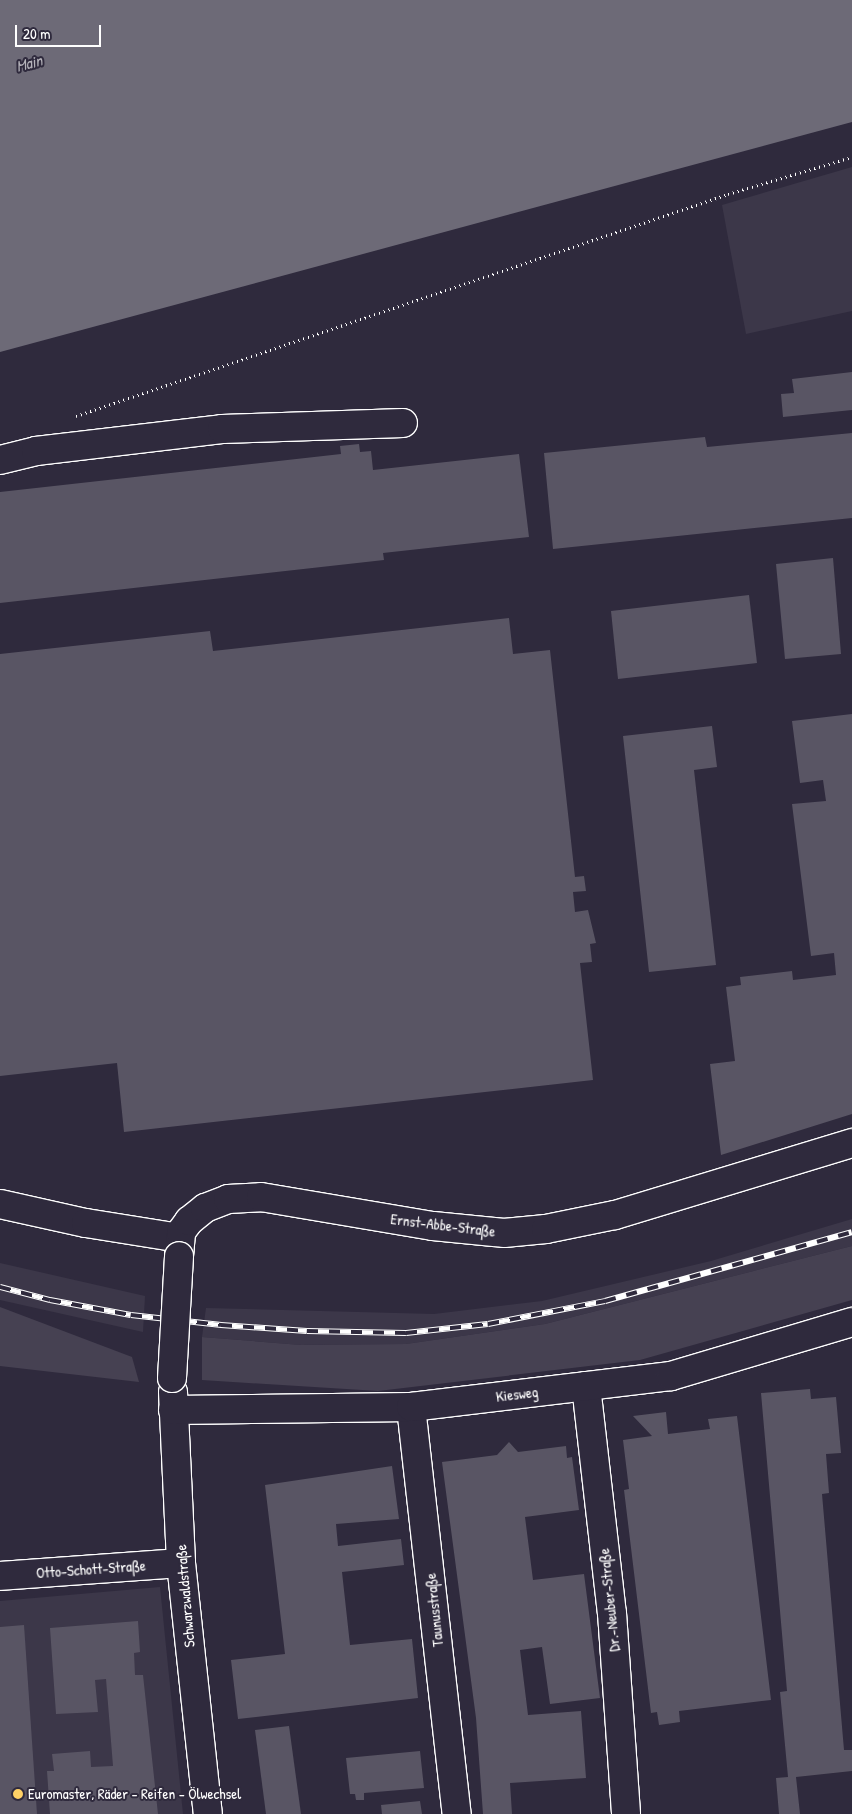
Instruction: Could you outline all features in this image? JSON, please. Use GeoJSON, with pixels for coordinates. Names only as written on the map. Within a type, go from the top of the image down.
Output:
{"type":"FeatureCollection","features":[{"type":"Feature","properties":{"kind":"street"},"geometry":{"type":"LineString","coordinates":[[0,460],[36,451],[222,429],[403,423]]}},
{"type":"Feature","properties":{"kind":"street","name":"Ernst-Abbe-Straße"},"geometry":{"type":"LineString","coordinates":[[172,1378],[180,1247],[189,1221],[205,1208],[228,1199],[261,1197],[433,1226],[504,1233],[546,1229],[615,1215],[694,1193],[852,1143]]}},
{"type":"Feature","properties":{"kind":"street"},"geometry":{"type":"LineString","coordinates":[[0,1204],[86,1223],[180,1247]]}},
{"type":"Feature","properties":{"kind":"street","name":"Kiesweg"},"geometry":{"type":"LineString","coordinates":[[173,1410],[411,1407],[672,1376],[852,1322]]}},
{"type":"Feature","properties":{"kind":"street","name":"Schwarzwaldstraße"},"geometry":{"type":"LineString","coordinates":[[172,1378],[181,1563],[208,1814]]}},
{"type":"Feature","properties":{"kind":"street","name":"Dr.-Neuber-Straße"},"geometry":{"type":"LineString","coordinates":[[586,1386],[612,1612],[626,1814]]}},
{"type":"Feature","properties":{"kind":"street","name":"Taunusstraße"},"geometry":{"type":"LineString","coordinates":[[411,1407],[457,1814]]}},
{"type":"Feature","properties":{"kind":"street","name":"Otto-Schott-Straße"},"geometry":{"type":"LineString","coordinates":[[0,1576],[181,1563]]}},
{"type":"Feature","properties":{"kind":"path"},"geometry":{"type":"LineString","coordinates":[[67,419],[728,194],[852,157]]}},
{"type":"Feature","properties":{"kind":"shaded area"},"geometry":{"type":"Polygon","coordinates":[[[852,167],[852,311],[746,334],[722,205],[852,167]]]}},
{"type":"Feature","properties":{"kind":"shaded area"},"geometry":{"type":"Polygon","coordinates":[[[852,1219],[852,1246],[545,1324],[406,1344],[301,1345],[202,1337],[206,1308],[434,1314],[542,1301],[711,1261],[852,1219]]]}},
{"type":"Feature","properties":{"kind":"shaded area"},"geometry":{"type":"Polygon","coordinates":[[[852,1246],[852,1300],[640,1360],[378,1391],[202,1380],[202,1337],[301,1345],[406,1344],[545,1324],[852,1246]]]}},
{"type":"Feature","properties":{"kind":"shaded area"},"geometry":{"type":"Polygon","coordinates":[[[0,1263],[145,1296],[143,1332],[0,1300],[0,1263]]]}},
{"type":"Feature","properties":{"kind":"shaded area"},"geometry":{"type":"Polygon","coordinates":[[[0,1307],[132,1357],[139,1382],[0,1366],[0,1307]]]}},
{"type":"Feature","properties":{"kind":"shaded area"},"geometry":{"type":"Polygon","coordinates":[[[160,1587],[183,1814],[0,1814],[0,1601],[160,1587]]]}},
{"type":"Feature","properties":{"kind":"water","name":"Main"},"geometry":{"type":"Polygon","coordinates":[[[0,0],[852,0],[852,122],[0,352],[0,0]]]}},
{"type":"Feature","properties":{"kind":"building"},"geometry":{"type":"Polygon","coordinates":[[[852,372],[852,410],[783,417],[781,394],[794,393],[792,379],[852,372]]]}},
{"type":"Feature","properties":{"kind":"building"},"geometry":{"type":"Polygon","coordinates":[[[852,433],[852,518],[553,549],[544,453],[705,437],[707,447],[852,433]]]}},
{"type":"Feature","properties":{"kind":"building"},"geometry":{"type":"Polygon","coordinates":[[[359,444],[360,452],[371,451],[373,470],[519,454],[529,537],[383,553],[384,560],[0,603],[0,492],[341,454],[340,446],[359,444]]]}},
{"type":"Feature","properties":{"kind":"building"},"geometry":{"type":"Polygon","coordinates":[[[833,558],[841,654],[785,659],[776,564],[833,558]]]}},
{"type":"Feature","properties":{"kind":"building"},"geometry":{"type":"Polygon","coordinates":[[[749,595],[757,663],[618,679],[611,611],[749,595]]]}},
{"type":"Feature","properties":{"kind":"building"},"geometry":{"type":"Polygon","coordinates":[[[509,618],[513,654],[550,650],[575,877],[584,876],[586,891],[573,892],[575,912],[588,910],[596,943],[590,944],[592,962],[580,963],[593,1080],[124,1132],[117,1063],[0,1076],[0,654],[210,631],[213,651],[509,618]]]}},
{"type":"Feature","properties":{"kind":"building"},"geometry":{"type":"Polygon","coordinates":[[[852,714],[852,1114],[721,1155],[710,1064],[735,1061],[726,987],[741,985],[740,977],[792,971],[793,980],[836,975],[834,953],[811,956],[792,804],[826,801],[823,780],[800,783],[792,721],[852,714]]]}},
{"type":"Feature","properties":{"kind":"building"},"geometry":{"type":"Polygon","coordinates":[[[712,726],[717,767],[694,770],[716,965],[649,972],[623,736],[712,726]]]}},
{"type":"Feature","properties":{"kind":"building"},"geometry":{"type":"Polygon","coordinates":[[[810,1389],[811,1399],[836,1397],[841,1453],[826,1454],[829,1493],[822,1494],[844,1750],[852,1750],[852,1771],[796,1777],[800,1814],[779,1814],[776,1778],[788,1777],[780,1692],[787,1691],[761,1393],[810,1389]]]}},
{"type":"Feature","properties":{"kind":"building"},"geometry":{"type":"Polygon","coordinates":[[[666,1412],[668,1434],[710,1429],[708,1419],[737,1416],[771,1700],[679,1711],[680,1722],[659,1725],[657,1712],[651,1713],[624,1490],[629,1489],[623,1440],[652,1436],[633,1416],[666,1412]]]}},
{"type":"Feature","properties":{"kind":"building"},"geometry":{"type":"Polygon","coordinates":[[[509,1442],[518,1452],[566,1446],[567,1458],[572,1457],[579,1510],[525,1517],[533,1580],[584,1574],[600,1698],[550,1704],[542,1647],[520,1650],[528,1715],[581,1711],[586,1778],[510,1783],[512,1814],[483,1814],[476,1718],[442,1462],[497,1455],[509,1442]]]}},
{"type":"Feature","properties":{"kind":"building"},"geometry":{"type":"Polygon","coordinates":[[[392,1466],[399,1519],[336,1524],[338,1546],[401,1539],[404,1565],[342,1572],[350,1645],[412,1639],[418,1698],[238,1719],[231,1660],[285,1654],[265,1485],[392,1466]]]}},
{"type":"Feature","properties":{"kind":"building"},"geometry":{"type":"Polygon","coordinates":[[[138,1621],[140,1652],[134,1653],[135,1675],[143,1675],[158,1814],[50,1814],[47,1771],[54,1771],[52,1754],[90,1751],[91,1767],[113,1766],[106,1679],[95,1680],[98,1712],[56,1714],[50,1628],[138,1621]]]}},
{"type":"Feature","properties":{"kind":"building"},"geometry":{"type":"Polygon","coordinates":[[[24,1625],[37,1814],[0,1814],[0,1627],[24,1625]]]}},
{"type":"Feature","properties":{"kind":"building"},"geometry":{"type":"Polygon","coordinates":[[[289,1726],[301,1814],[266,1814],[255,1730],[289,1726]]]}},
{"type":"Feature","properties":{"kind":"building"},"geometry":{"type":"Polygon","coordinates":[[[420,1751],[424,1788],[364,1793],[364,1800],[356,1800],[355,1794],[350,1794],[346,1758],[420,1751]]]}},
{"type":"Feature","properties":{"kind":"building"},"geometry":{"type":"Polygon","coordinates":[[[420,1801],[422,1814],[382,1814],[381,1805],[420,1801]]]}},
{"type":"Feature","properties":{"kind":"railway"},"geometry":{"type":"LineString","coordinates":[[0,1287],[50,1300],[131,1315],[221,1325],[307,1331],[406,1333],[488,1324],[605,1301],[852,1232]]}},
{"type":"Feature","properties":{"kind":"place","name":"Euromaster, Räder - Reifen - Ölwechsel"},"geometry":{"type":"Point","coordinates":[18,1794]}}]}
